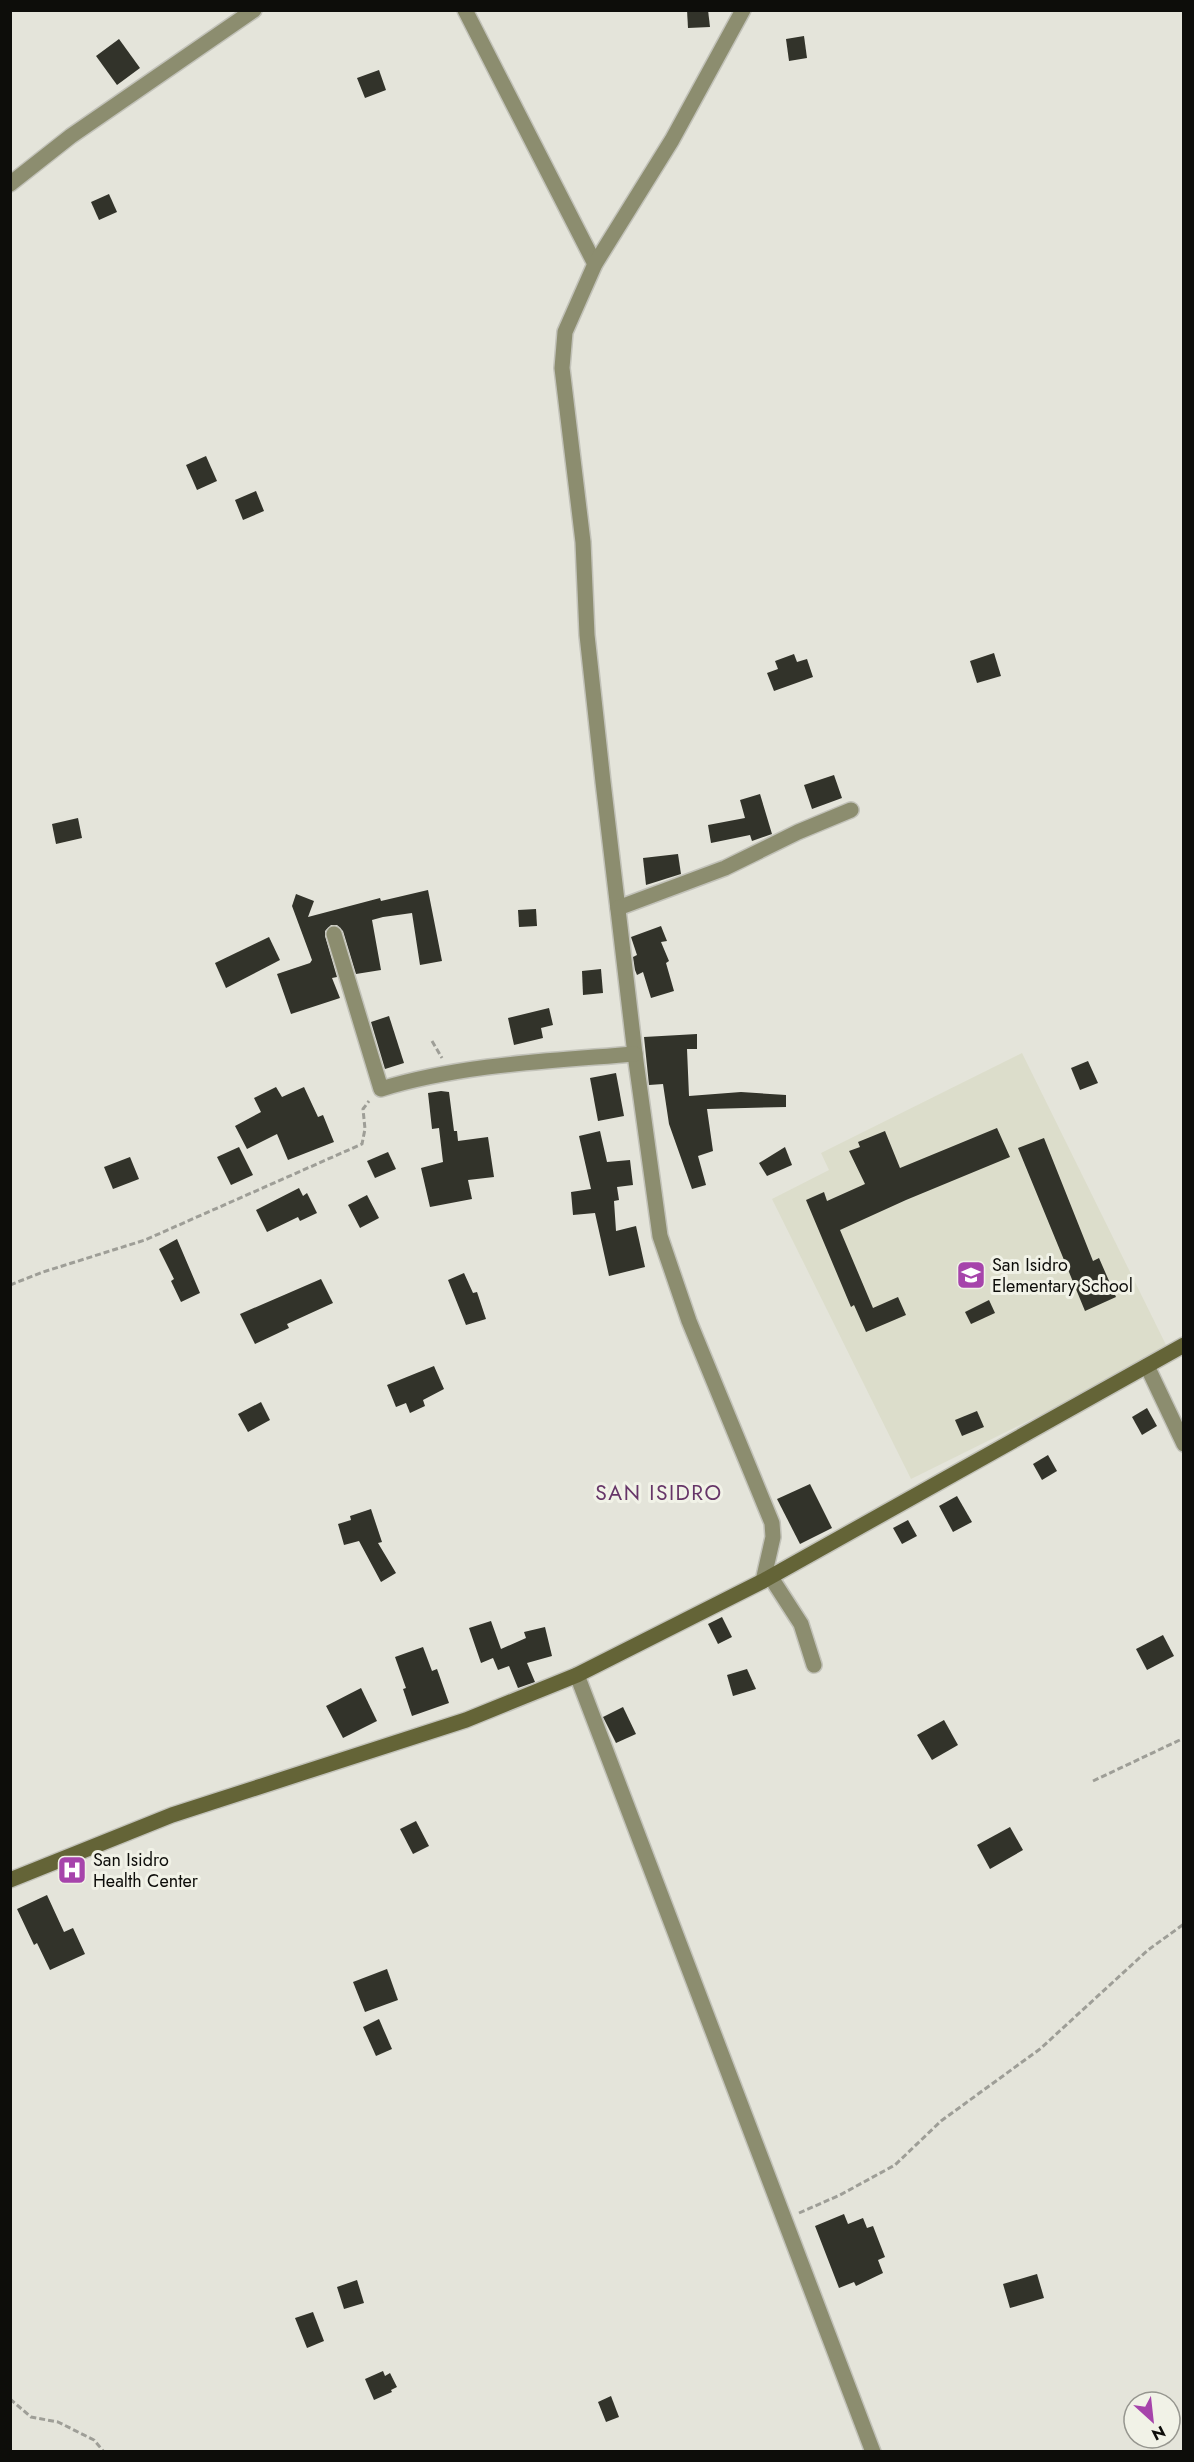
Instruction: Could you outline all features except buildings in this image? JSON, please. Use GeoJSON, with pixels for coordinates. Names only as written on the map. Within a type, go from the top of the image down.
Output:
{"type":"FeatureCollection","features":[{"type":"Feature","properties":{"kind":"street"},"geometry":{"type":"LineString","coordinates":[[10,184],[71,136],[255,10]]}},
{"type":"Feature","properties":{"kind":"street"},"geometry":{"type":"LineString","coordinates":[[465,10],[595,264]]}},
{"type":"Feature","properties":{"kind":"street"},"geometry":{"type":"LineString","coordinates":[[743,10],[672,140],[595,264],[565,332],[562,368],[583,542],[587,635],[618,908],[660,1236],[689,1321],[772,1523],[773,1537],[767,1578],[801,1624],[814,1665]]}},
{"type":"Feature","properties":{"kind":"street"},"geometry":{"type":"LineString","coordinates":[[618,908],[716,872],[798,832],[851,810]]}},
{"type":"Feature","properties":{"kind":"street"},"geometry":{"type":"LineString","coordinates":[[334,934],[381,1089],[408,1080],[465,1069],[636,1054]]}},
{"type":"Feature","properties":{"kind":"street"},"geometry":{"type":"LineString","coordinates":[[10,1880],[172,1815],[466,1720],[576,1675],[767,1578],[1184,1345]]}},
{"type":"Feature","properties":{"kind":"street"},"geometry":{"type":"LineString","coordinates":[[1147,1366],[1184,1444]]}},
{"type":"Feature","properties":{"kind":"street"},"geometry":{"type":"LineString","coordinates":[[576,1675],[873,2451]]}},
{"type":"Feature","properties":{"kind":"path"},"geometry":{"type":"LineString","coordinates":[[10,1285],[43,1272],[145,1240],[362,1144],[365,1129],[363,1108],[381,1089]]}},
{"type":"Feature","properties":{"kind":"path"},"geometry":{"type":"LineString","coordinates":[[1093,1780],[1184,1738]]}},
{"type":"Feature","properties":{"kind":"path"},"geometry":{"type":"LineString","coordinates":[[784,2220],[840,2195],[895,2164],[941,2121],[1040,2049],[1148,1950],[1184,1924]]}},
{"type":"Feature","properties":{"kind":"path"},"geometry":{"type":"LineString","coordinates":[[10,2399],[31,2417],[58,2422],[94,2440],[104,2451]]}},
{"type":"Feature","properties":{"kind":"shaded area","name":"San Isidro Elementary School"},"geometry":{"type":"Polygon","coordinates":[[[1022,1053],[1169,1351],[911,1479],[772,1199],[829,1170],[821,1153],[1022,1053]]]}},
{"type":"Feature","properties":{"kind":"place","name":"San Isidro Elementary School"},"geometry":{"type":"Point","coordinates":[971,1275]}},
{"type":"Feature","properties":{"kind":"place","name":"San Isidro Health Center"},"geometry":{"type":"Point","coordinates":[72,1870]}},
{"type":"Feature","properties":{"kind":"district","name":"SAN ISIDRO"},"geometry":{"type":"Point","coordinates":[659,1493]}}]}
